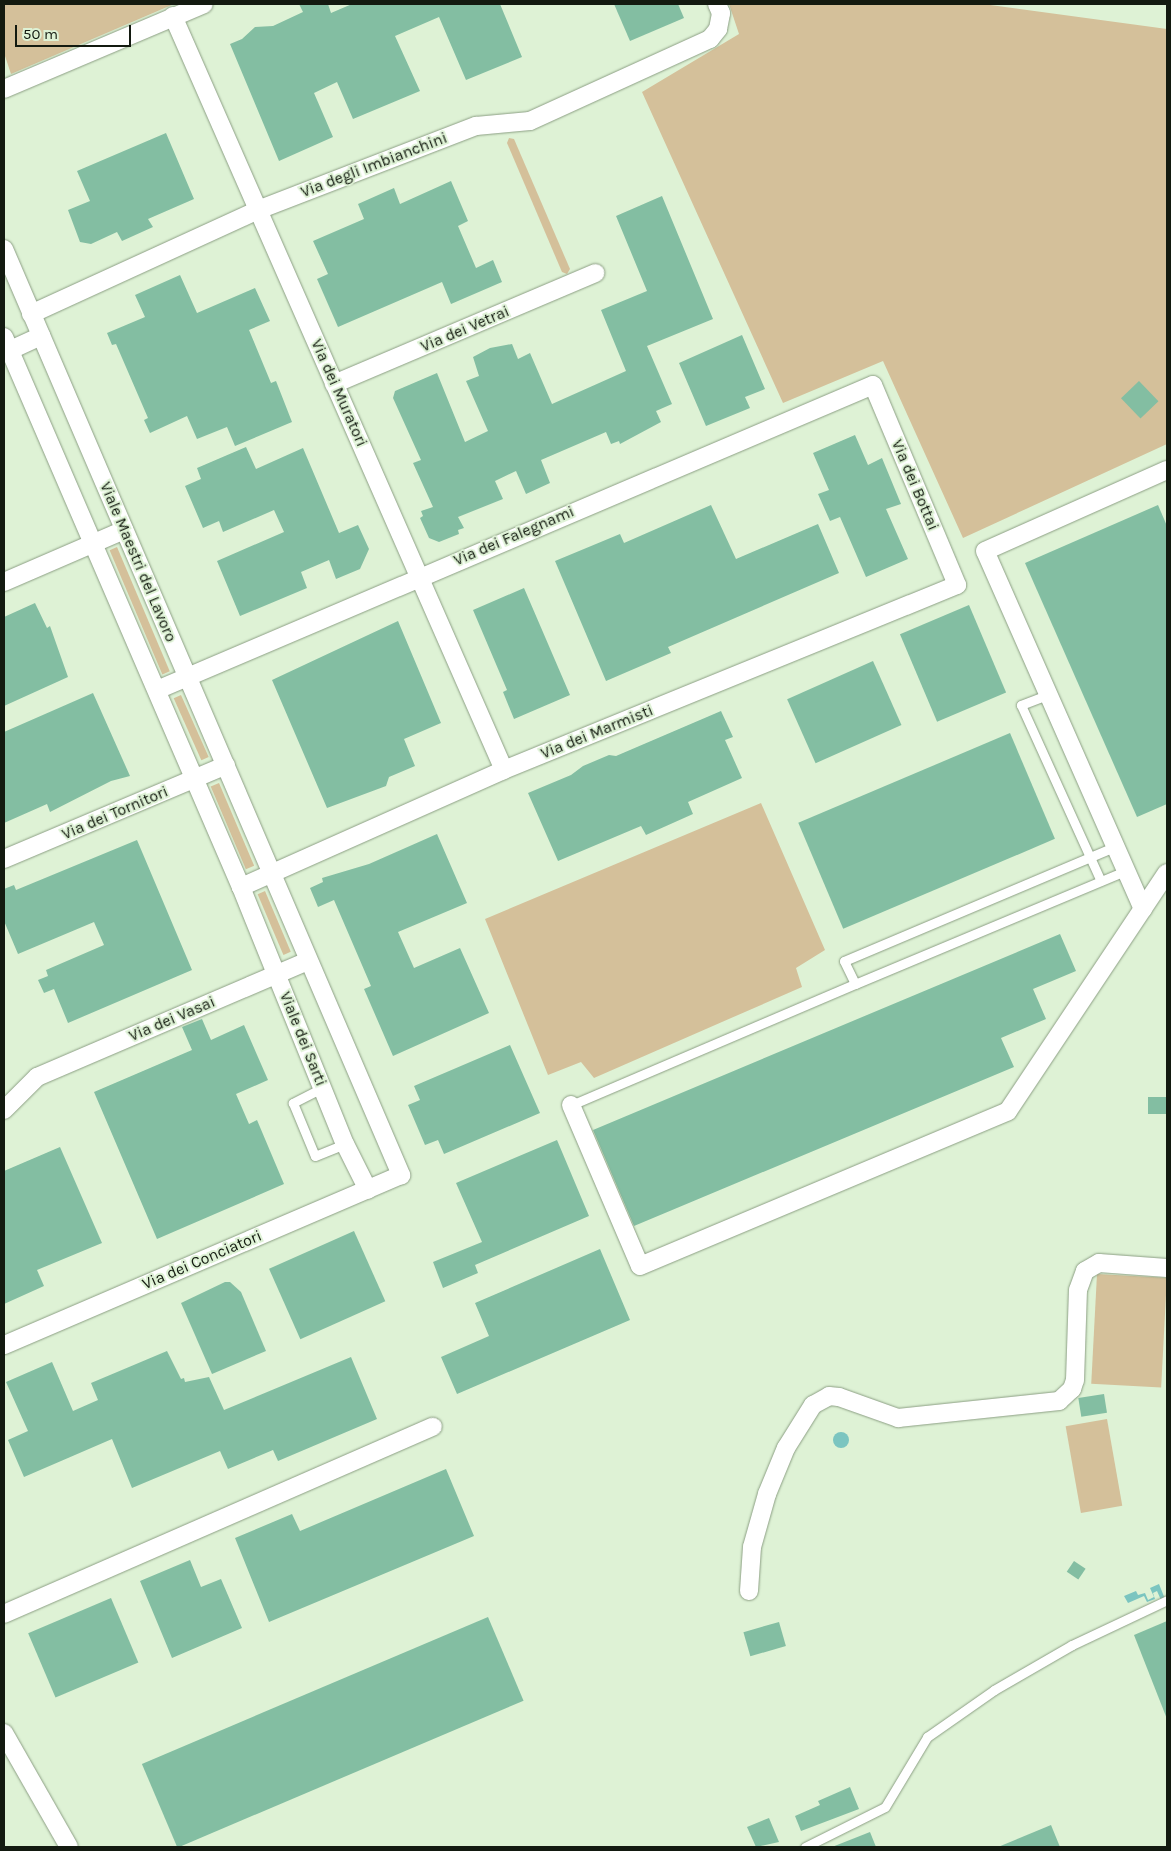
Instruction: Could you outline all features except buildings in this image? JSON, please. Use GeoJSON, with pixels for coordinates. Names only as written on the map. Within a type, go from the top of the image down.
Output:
{"type":"FeatureCollection","features":[{"type":"Feature","properties":{"kind":"street"},"geometry":{"type":"LineString","coordinates":[[4,89],[204,4]]}},
{"type":"Feature","properties":{"kind":"street","name":"Via degli Imbianchini"},"geometry":{"type":"LineString","coordinates":[[31,314],[258,210],[476,126],[530,121],[710,39],[718,28],[721,13],[717,4]]}},
{"type":"Feature","properties":{"kind":"street","name":"Via dei Muratori"},"geometry":{"type":"LineString","coordinates":[[173,16],[504,770]]}},
{"type":"Feature","properties":{"kind":"street","name":"Viale Maestri del Lavoro"},"geometry":{"type":"LineString","coordinates":[[4,249],[272,874]]}},
{"type":"Feature","properties":{"kind":"street","name":"Via dei Vetrai"},"geometry":{"type":"LineString","coordinates":[[334,384],[595,273]]}},
{"type":"Feature","properties":{"kind":"street"},"geometry":{"type":"LineString","coordinates":[[6,347],[41,336]]}},
{"type":"Feature","properties":{"kind":"street","name":"Viale Maestri del Lavoro"},"geometry":{"type":"LineString","coordinates":[[6,347],[157,690],[241,887]]}},
{"type":"Feature","properties":{"kind":"street","name":"Via dei Falegnami"},"geometry":{"type":"LineString","coordinates":[[157,690],[419,576],[873,386]]}},
{"type":"Feature","properties":{"kind":"street","name":"Via dei Bottai"},"geometry":{"type":"LineString","coordinates":[[873,386],[957,585]]}},
{"type":"Feature","properties":{"kind":"street"},"geometry":{"type":"LineString","coordinates":[[1143,909],[985,551],[1167,470]]}},
{"type":"Feature","properties":{"kind":"street"},"geometry":{"type":"LineString","coordinates":[[4,582],[124,530]]}},
{"type":"Feature","properties":{"kind":"street","name":"Via dei Marmisti"},"geometry":{"type":"LineString","coordinates":[[241,887],[504,770],[957,585]]}},
{"type":"Feature","properties":{"kind":"street","name":"Via dei Tornitori"},"geometry":{"type":"LineString","coordinates":[[4,859],[226,765]]}},
{"type":"Feature","properties":{"kind":"street"},"geometry":{"type":"LineString","coordinates":[[571,1105],[640,1266],[1008,1111],[1167,873]]}},
{"type":"Feature","properties":{"kind":"street","name":"Viale dei Sarti"},"geometry":{"type":"LineString","coordinates":[[272,874],[307,961],[401,1175]]}},
{"type":"Feature","properties":{"kind":"street","name":"Viale dei Sarti"},"geometry":{"type":"LineString","coordinates":[[241,887],[345,1144],[368,1190]]}},
{"type":"Feature","properties":{"kind":"street","name":"Via dei Vasai"},"geometry":{"type":"LineString","coordinates":[[4,1110],[37,1076],[307,961]]}},
{"type":"Feature","properties":{"kind":"street","name":"Via dei Conciatori"},"geometry":{"type":"LineString","coordinates":[[4,1345],[401,1175]]}},
{"type":"Feature","properties":{"kind":"street"},"geometry":{"type":"LineString","coordinates":[[749,1591],[752,1547],[767,1494],[786,1448],[813,1405],[829,1396],[839,1397],[898,1418],[1059,1401],[1072,1389],[1075,1380],[1078,1290],[1085,1271],[1099,1263],[1167,1268]]}},
{"type":"Feature","properties":{"kind":"street"},"geometry":{"type":"LineString","coordinates":[[4,1614],[433,1427]]}},
{"type":"Feature","properties":{"kind":"street"},"geometry":{"type":"LineString","coordinates":[[4,1733],[69,1847]]}},
{"type":"Feature","properties":{"kind":"lane"},"geometry":{"type":"LineString","coordinates":[[1047,695],[1022,706],[1101,881]]}},
{"type":"Feature","properties":{"kind":"lane"},"geometry":{"type":"LineString","coordinates":[[855,984],[844,961],[1114,847]]}},
{"type":"Feature","properties":{"kind":"lane"},"geometry":{"type":"LineString","coordinates":[[571,1105],[1125,871]]}},
{"type":"Feature","properties":{"kind":"lane"},"geometry":{"type":"LineString","coordinates":[[322,1088],[293,1103],[315,1156],[345,1144]]}},
{"type":"Feature","properties":{"kind":"lane"},"geometry":{"type":"LineString","coordinates":[[805,1847],[885,1808],[927,1737],[994,1690],[1072,1645],[1167,1600]]}},
{"type":"Feature","properties":{"kind":"shaded area"},"geometry":{"type":"Polygon","coordinates":[[[4,4],[174,4],[11,74],[4,53],[4,4]]]}},
{"type":"Feature","properties":{"kind":"shaded area"},"geometry":{"type":"Polygon","coordinates":[[[729,4],[983,4],[1167,29],[1167,444],[963,538],[883,361],[783,403],[642,92],[739,34],[729,4]]]}},
{"type":"Feature","properties":{"kind":"shaded area"},"geometry":{"type":"Polygon","coordinates":[[[509,138],[514,139],[570,269],[567,274],[562,272],[507,143],[509,138]]]}},
{"type":"Feature","properties":{"kind":"shaded area"},"geometry":{"type":"Polygon","coordinates":[[[117,547],[170,671],[162,674],[110,550],[117,547]]]}},
{"type":"Feature","properties":{"kind":"shaded area"},"geometry":{"type":"Polygon","coordinates":[[[181,695],[209,757],[201,760],[174,698],[181,695]]]}},
{"type":"Feature","properties":{"kind":"shaded area"},"geometry":{"type":"Polygon","coordinates":[[[219,783],[254,866],[246,869],[211,787],[219,783]]]}},
{"type":"Feature","properties":{"kind":"shaded area"},"geometry":{"type":"Polygon","coordinates":[[[761,803],[825,950],[796,968],[802,987],[594,1078],[581,1062],[548,1075],[485,919],[761,803]]]}},
{"type":"Feature","properties":{"kind":"shaded area"},"geometry":{"type":"Polygon","coordinates":[[[265,891],[291,952],[283,955],[258,894],[265,891]]]}},
{"type":"Feature","properties":{"kind":"shaded area"},"geometry":{"type":"Polygon","coordinates":[[[1097,1274],[1167,1278],[1161,1388],[1091,1384],[1097,1274]]]}},
{"type":"Feature","properties":{"kind":"shaded area"},"geometry":{"type":"Polygon","coordinates":[[[1107,1419],[1122,1506],[1081,1513],[1066,1426],[1107,1419]]]}},
{"type":"Feature","properties":{"kind":"water"},"geometry":{"type":"Polygon","coordinates":[[[841,1432],[849,1440],[841,1448],[833,1440],[841,1432]]]}},
{"type":"Feature","properties":{"kind":"water"},"geometry":{"type":"Polygon","coordinates":[[[1159,1584],[1165,1599],[1161,1600],[1157,1591],[1153,1593],[1155,1599],[1147,1602],[1144,1596],[1128,1603],[1124,1596],[1136,1591],[1138,1595],[1145,1593],[1148,1600],[1154,1597],[1150,1588],[1159,1584]]]}}]}
